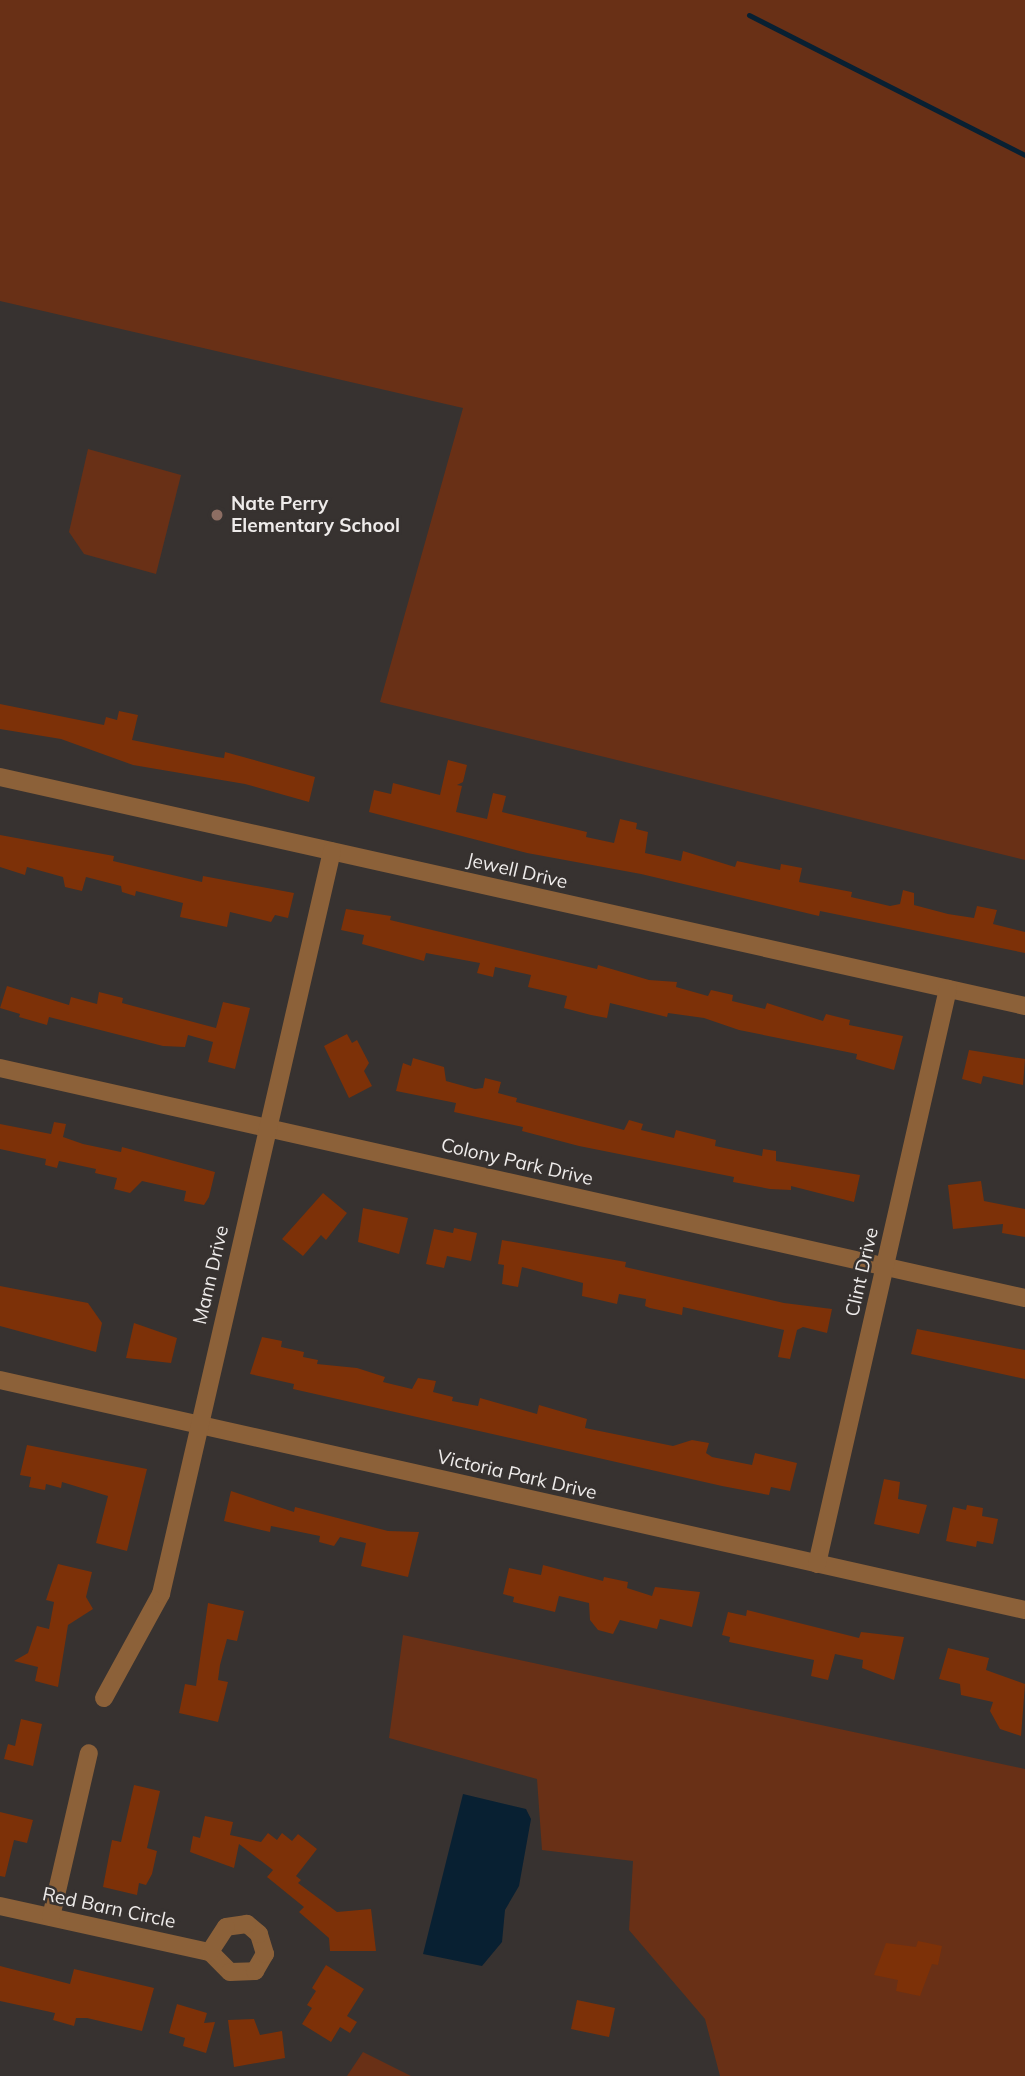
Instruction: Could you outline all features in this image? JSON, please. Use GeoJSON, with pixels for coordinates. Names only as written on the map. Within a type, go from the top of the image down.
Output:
{"type":"FeatureCollection","features":[{"type":"Feature","properties":{"kind":"street","name":"Jewell Drive"},"geometry":{"type":"LineString","coordinates":[[0,777],[1025,1006]]}},
{"type":"Feature","properties":{"kind":"street","name":"Mann Drive"},"geometry":{"type":"LineString","coordinates":[[104,1698],[160,1594],[332,851]]}},
{"type":"Feature","properties":{"kind":"street","name":"Clint Drive"},"geometry":{"type":"LineString","coordinates":[[817,1564],[948,989]]}},
{"type":"Feature","properties":{"kind":"street","name":"Colony Park Drive"},"geometry":{"type":"LineString","coordinates":[[0,1068],[1025,1298]]}},
{"type":"Feature","properties":{"kind":"street","name":"Victoria Park Drive"},"geometry":{"type":"LineString","coordinates":[[0,1380],[1025,1610]]}},
{"type":"Feature","properties":{"kind":"street"},"geometry":{"type":"LineString","coordinates":[[51,1917],[89,1753]]}},
{"type":"Feature","properties":{"kind":"street","name":"Red Barn Circle"},"geometry":{"type":"LineString","coordinates":[[0,1906],[210,1952]]}},
{"type":"Feature","properties":{"kind":"shaded area"},"geometry":{"type":"Polygon","coordinates":[[[0,0],[1025,0],[1025,860],[380,702],[463,408],[0,301],[0,0]]]}},
{"type":"Feature","properties":{"kind":"shaded area"},"geometry":{"type":"Polygon","coordinates":[[[88,449],[181,475],[156,574],[84,554],[69,532],[88,449]]]}},
{"type":"Feature","properties":{"kind":"shaded area"},"geometry":{"type":"Polygon","coordinates":[[[403,1635],[1025,1769],[1025,2076],[720,2076],[705,2019],[629,1930],[633,1861],[542,1850],[537,1779],[389,1738],[403,1635]]]}},
{"type":"Feature","properties":{"kind":"shaded area"},"geometry":{"type":"Polygon","coordinates":[[[363,2052],[411,2076],[347,2076],[363,2052]]]}},
{"type":"Feature","properties":{"kind":"water"},"geometry":{"type":"Polygon","coordinates":[[[463,1794],[526,1809],[531,1819],[519,1886],[505,1910],[502,1942],[482,1966],[423,1954],[463,1794]]]}},
{"type":"Feature","properties":{"kind":"building"},"geometry":{"type":"Polygon","coordinates":[[[0,704],[104,725],[106,717],[117,720],[119,711],[138,715],[132,740],[224,758],[225,752],[315,777],[309,802],[245,784],[133,765],[61,739],[0,729],[0,704]]]}},
{"type":"Feature","properties":{"kind":"building"},"geometry":{"type":"Polygon","coordinates":[[[448,760],[467,765],[463,782],[457,785],[462,786],[456,812],[487,819],[493,793],[506,796],[502,812],[587,832],[586,837],[614,843],[620,819],[637,823],[636,829],[648,832],[645,853],[681,861],[683,851],[735,867],[737,861],[780,870],[781,864],[802,868],[799,882],[852,892],[851,897],[890,906],[900,904],[903,890],[914,893],[914,905],[948,914],[974,918],[977,906],[997,910],[993,924],[1025,932],[1025,953],[820,911],[819,916],[641,874],[527,853],[369,812],[374,790],[391,794],[393,783],[440,795],[448,760]]]}},
{"type":"Feature","properties":{"kind":"building"},"geometry":{"type":"Polygon","coordinates":[[[0,835],[114,856],[113,861],[202,882],[203,876],[294,893],[288,918],[275,915],[271,922],[230,912],[227,927],[180,917],[183,903],[136,891],[135,896],[122,892],[121,886],[86,877],[82,891],[65,887],[63,877],[27,867],[25,875],[0,867],[0,835]]]}},
{"type":"Feature","properties":{"kind":"building"},"geometry":{"type":"Polygon","coordinates":[[[346,909],[391,916],[390,920],[597,969],[598,965],[649,980],[677,982],[676,987],[708,996],[711,990],[733,995],[732,1001],[765,1009],[767,1003],[823,1021],[826,1014],[850,1020],[849,1025],[903,1036],[894,1070],[856,1059],[857,1054],[739,1030],[704,1018],[668,1013],[667,1017],[610,1003],[607,1018],[591,1015],[564,1008],[567,996],[528,987],[531,975],[495,967],[493,977],[477,973],[480,963],[426,953],[424,961],[362,944],[364,935],[341,930],[346,909]]]}},
{"type":"Feature","properties":{"kind":"building"},"geometry":{"type":"Polygon","coordinates":[[[7,986],[69,1005],[71,997],[97,1004],[99,992],[123,998],[122,1003],[216,1028],[223,1002],[250,1008],[235,1069],[208,1062],[213,1042],[188,1035],[185,1047],[163,1046],[49,1017],[47,1025],[19,1017],[20,1014],[0,1008],[7,986]]]}},
{"type":"Feature","properties":{"kind":"building"},"geometry":{"type":"Polygon","coordinates":[[[347,1034],[352,1043],[357,1040],[369,1063],[364,1071],[372,1086],[349,1098],[324,1046],[347,1034]]]}},
{"type":"Feature","properties":{"kind":"building"},"geometry":{"type":"Polygon","coordinates":[[[969,1050],[1025,1059],[1023,1085],[983,1076],[981,1084],[962,1079],[969,1050]]]}},
{"type":"Feature","properties":{"kind":"building"},"geometry":{"type":"Polygon","coordinates":[[[413,1058],[444,1067],[446,1081],[475,1089],[483,1088],[485,1078],[501,1082],[498,1093],[517,1098],[516,1102],[624,1130],[629,1120],[643,1124],[641,1130],[674,1138],[676,1130],[716,1140],[715,1146],[762,1156],[763,1149],[776,1151],[776,1161],[860,1175],[854,1202],[791,1186],[791,1190],[770,1189],[733,1182],[734,1177],[579,1146],[522,1131],[523,1127],[454,1112],[456,1103],[396,1091],[403,1063],[411,1066],[413,1058]]]}},
{"type":"Feature","properties":{"kind":"building"},"geometry":{"type":"Polygon","coordinates":[[[54,1122],[66,1124],[63,1137],[83,1144],[121,1152],[122,1147],[215,1172],[209,1197],[204,1205],[184,1201],[186,1191],[142,1181],[130,1193],[114,1189],[117,1178],[95,1173],[96,1169],[59,1161],[57,1168],[45,1165],[46,1159],[0,1149],[0,1124],[51,1134],[54,1122]]]}},
{"type":"Feature","properties":{"kind":"building"},"geometry":{"type":"Polygon","coordinates":[[[981,1181],[984,1201],[1025,1209],[1025,1237],[1002,1233],[1003,1224],[953,1229],[948,1185],[981,1181]]]}},
{"type":"Feature","properties":{"kind":"building"},"geometry":{"type":"Polygon","coordinates":[[[323,1193],[347,1213],[326,1240],[321,1235],[303,1256],[282,1239],[323,1193]]]}},
{"type":"Feature","properties":{"kind":"building"},"geometry":{"type":"Polygon","coordinates":[[[363,1208],[408,1218],[399,1254],[358,1242],[363,1208]]]}},
{"type":"Feature","properties":{"kind":"building"},"geometry":{"type":"Polygon","coordinates":[[[454,1228],[477,1233],[471,1261],[447,1256],[444,1268],[426,1264],[434,1229],[453,1233],[454,1228]]]}},
{"type":"Feature","properties":{"kind":"building"},"geometry":{"type":"Polygon","coordinates":[[[502,1240],[626,1262],[625,1267],[784,1303],[832,1309],[827,1333],[803,1327],[797,1330],[790,1359],[778,1357],[784,1330],[683,1307],[682,1315],[645,1306],[646,1299],[619,1294],[617,1304],[582,1296],[583,1283],[522,1267],[518,1287],[502,1284],[504,1265],[498,1264],[502,1240]]]}},
{"type":"Feature","properties":{"kind":"building"},"geometry":{"type":"Polygon","coordinates":[[[0,1286],[88,1303],[102,1323],[96,1352],[0,1326],[0,1286]]]}},
{"type":"Feature","properties":{"kind":"building"},"geometry":{"type":"Polygon","coordinates":[[[134,1323],[177,1338],[171,1363],[126,1358],[134,1323]]]}},
{"type":"Feature","properties":{"kind":"building"},"geometry":{"type":"Polygon","coordinates":[[[917,1329],[1025,1350],[1025,1379],[911,1354],[917,1329]]]}},
{"type":"Feature","properties":{"kind":"building"},"geometry":{"type":"Polygon","coordinates":[[[262,1337],[282,1341],[281,1347],[304,1352],[303,1357],[318,1360],[317,1364],[357,1368],[385,1377],[383,1382],[412,1389],[418,1378],[436,1381],[433,1392],[453,1397],[452,1401],[478,1406],[480,1398],[537,1414],[539,1405],[587,1419],[585,1428],[673,1446],[692,1440],[709,1443],[706,1453],[712,1457],[752,1465],[755,1453],[797,1463],[790,1491],[771,1487],[769,1495],[722,1486],[293,1389],[294,1384],[250,1374],[262,1337]]]}},
{"type":"Feature","properties":{"kind":"building"},"geometry":{"type":"Polygon","coordinates":[[[27,1445],[147,1469],[127,1551],[96,1543],[108,1496],[62,1482],[61,1488],[46,1484],[45,1490],[29,1487],[31,1477],[20,1475],[27,1445]]]}},
{"type":"Feature","properties":{"kind":"building"},"geometry":{"type":"Polygon","coordinates":[[[884,1479],[900,1482],[898,1499],[927,1505],[919,1534],[874,1524],[884,1479]]]}},
{"type":"Feature","properties":{"kind":"building"},"geometry":{"type":"Polygon","coordinates":[[[231,1491],[294,1512],[295,1507],[388,1531],[419,1532],[408,1577],[361,1566],[366,1543],[340,1537],[334,1546],[319,1542],[320,1536],[271,1526],[270,1532],[224,1521],[231,1491]]]}},
{"type":"Feature","properties":{"kind":"building"},"geometry":{"type":"Polygon","coordinates":[[[967,1505],[983,1508],[982,1516],[998,1519],[993,1544],[977,1541],[976,1547],[946,1541],[953,1507],[966,1510],[967,1505]]]}},
{"type":"Feature","properties":{"kind":"building"},"geometry":{"type":"Polygon","coordinates":[[[58,1564],[92,1572],[86,1597],[93,1609],[68,1625],[58,1687],[35,1681],[38,1667],[14,1661],[28,1653],[37,1626],[49,1629],[54,1602],[46,1600],[58,1564]]]}},
{"type":"Feature","properties":{"kind":"building"},"geometry":{"type":"Polygon","coordinates":[[[543,1565],[603,1581],[604,1577],[628,1582],[627,1588],[652,1596],[655,1587],[700,1592],[692,1627],[660,1619],[657,1629],[620,1620],[613,1634],[598,1630],[590,1620],[589,1603],[559,1596],[555,1612],[513,1602],[514,1597],[503,1594],[509,1568],[541,1575],[543,1565]]]}},
{"type":"Feature","properties":{"kind":"building"},"geometry":{"type":"Polygon","coordinates":[[[208,1603],[244,1611],[237,1641],[227,1639],[220,1665],[218,1680],[228,1682],[218,1722],[179,1713],[185,1684],[196,1686],[208,1603]]]}},
{"type":"Feature","properties":{"kind":"building"},"geometry":{"type":"Polygon","coordinates":[[[747,1610],[859,1638],[861,1632],[904,1637],[894,1680],[862,1668],[863,1660],[835,1654],[828,1680],[811,1676],[814,1660],[729,1642],[730,1637],[722,1635],[728,1612],[746,1616],[747,1610]]]}},
{"type":"Feature","properties":{"kind":"building"},"geometry":{"type":"Polygon","coordinates":[[[948,1648],[989,1658],[986,1670],[1025,1684],[1021,1736],[1000,1729],[990,1711],[993,1702],[961,1695],[960,1684],[939,1679],[948,1648]]]}},
{"type":"Feature","properties":{"kind":"building"},"geometry":{"type":"Polygon","coordinates":[[[21,1719],[42,1724],[33,1766],[4,1759],[8,1744],[15,1746],[21,1719]]]}},
{"type":"Feature","properties":{"kind":"building"},"geometry":{"type":"Polygon","coordinates":[[[134,1785],[160,1791],[147,1848],[157,1851],[152,1874],[146,1885],[139,1883],[137,1895],[103,1887],[112,1840],[121,1842],[134,1785]]]}},
{"type":"Feature","properties":{"kind":"building"},"geometry":{"type":"Polygon","coordinates":[[[0,1812],[33,1820],[27,1843],[14,1840],[5,1877],[0,1876],[0,1812]]]}},
{"type":"Feature","properties":{"kind":"building"},"geometry":{"type":"Polygon","coordinates":[[[205,1816],[233,1822],[230,1835],[261,1842],[268,1833],[277,1840],[282,1833],[292,1841],[298,1834],[317,1849],[296,1876],[301,1880],[298,1883],[337,1912],[371,1909],[376,1951],[330,1951],[329,1938],[299,1912],[304,1907],[267,1877],[273,1870],[239,1844],[234,1868],[190,1852],[193,1836],[200,1838],[205,1816]]]}},
{"type":"Feature","properties":{"kind":"building"},"geometry":{"type":"Polygon","coordinates":[[[918,1941],[942,1946],[938,1965],[932,1964],[920,1996],[896,1991],[898,1980],[874,1975],[886,1943],[916,1947],[918,1941]]]}},
{"type":"Feature","properties":{"kind":"building"},"geometry":{"type":"Polygon","coordinates":[[[326,1965],[364,1989],[347,2016],[357,2022],[350,2033],[340,2027],[331,2042],[302,2024],[312,2008],[307,2005],[316,1991],[312,1988],[326,1965]]]}},
{"type":"Feature","properties":{"kind":"building"},"geometry":{"type":"Polygon","coordinates":[[[0,1966],[70,1984],[74,1969],[154,1988],[142,2031],[87,2018],[76,2018],[74,2026],[53,2020],[55,2013],[0,2001],[0,1966]]]}},
{"type":"Feature","properties":{"kind":"building"},"geometry":{"type":"Polygon","coordinates":[[[577,2000],[615,2008],[609,2037],[571,2029],[577,2000]]]}},
{"type":"Feature","properties":{"kind":"building"},"geometry":{"type":"Polygon","coordinates":[[[177,2004],[207,2013],[204,2023],[215,2022],[206,2053],[183,2046],[185,2038],[169,2033],[177,2004]]]}},
{"type":"Feature","properties":{"kind":"building"},"geometry":{"type":"Polygon","coordinates":[[[254,2019],[260,2035],[282,2031],[285,2058],[234,2067],[228,2020],[254,2019]]]}},
{"type":"Feature","properties":{"kind":"waterway"},"geometry":{"type":"LineString","coordinates":[[749,15],[1025,155]]}},
{"type":"Feature","properties":{"kind":"place","name":"Nate Perry Elementary School"},"geometry":{"type":"Point","coordinates":[217,515]}}]}
